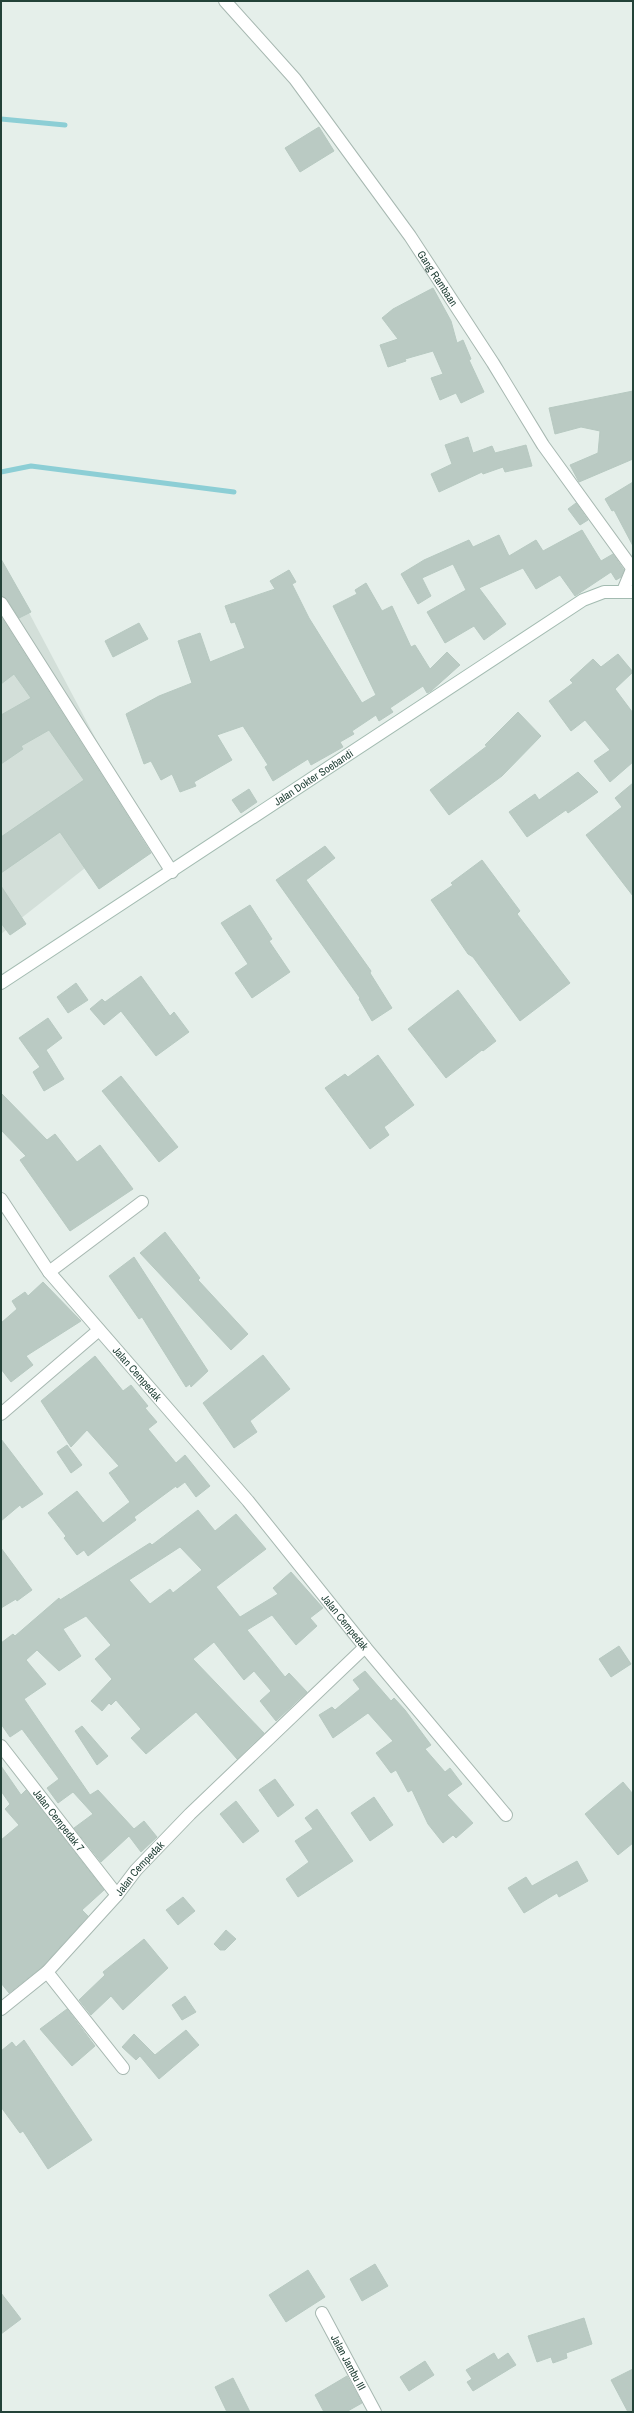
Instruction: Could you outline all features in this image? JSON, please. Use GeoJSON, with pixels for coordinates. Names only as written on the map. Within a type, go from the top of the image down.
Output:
{"type":"FeatureCollection","features":[{"type":"Feature","properties":{"kind":"street","name":"Gang Rambaan"},"geometry":{"type":"LineString","coordinates":[[225,1],[294,79],[410,236],[493,364],[543,445],[633,567]]}},
{"type":"Feature","properties":{"kind":"street"},"geometry":{"type":"LineString","coordinates":[[628,592],[633,567]]}},
{"type":"Feature","properties":{"kind":"street","name":"Jalan Dokter Soebandi"},"geometry":{"type":"LineString","coordinates":[[1,983],[172,872],[583,600],[604,592],[628,592]]}},
{"type":"Feature","properties":{"kind":"street"},"geometry":{"type":"LineString","coordinates":[[1,603],[172,872]]}},
{"type":"Feature","properties":{"kind":"street","name":"Jalan Cempedak"},"geometry":{"type":"LineString","coordinates":[[1,1198],[49,1272],[248,1501],[365,1647],[190,1814],[136,1870],[117,1895],[47,1972],[1,2009]]}},
{"type":"Feature","properties":{"kind":"street"},"geometry":{"type":"LineString","coordinates":[[49,1272],[142,1202]]}},
{"type":"Feature","properties":{"kind":"street"},"geometry":{"type":"LineString","coordinates":[[1,1414],[99,1330]]}},
{"type":"Feature","properties":{"kind":"street"},"geometry":{"type":"LineString","coordinates":[[365,1647],[506,1815]]}},
{"type":"Feature","properties":{"kind":"street","name":"Jalan Cempedak 7"},"geometry":{"type":"LineString","coordinates":[[1,1746],[117,1895]]}},
{"type":"Feature","properties":{"kind":"street"},"geometry":{"type":"LineString","coordinates":[[47,1972],[123,2068]]}},
{"type":"Feature","properties":{"kind":"street","name":"Jalan Jambu III"},"geometry":{"type":"LineString","coordinates":[[322,2314],[375,2412]]}},
{"type":"Feature","properties":{"kind":"shaded area"},"geometry":{"type":"Polygon","coordinates":[[[1,560],[141,824],[1,934],[1,560]]]}},
{"type":"Feature","properties":{"kind":"building"},"geometry":{"type":"Polygon","coordinates":[[[319,127],[334,151],[300,172],[285,148],[319,127]]]}},
{"type":"Feature","properties":{"kind":"building"},"geometry":{"type":"Polygon","coordinates":[[[433,288],[451,321],[457,343],[463,340],[471,359],[469,360],[484,392],[461,403],[456,393],[440,400],[431,378],[443,374],[433,351],[405,359],[406,361],[388,367],[380,345],[398,339],[382,318],[393,309],[433,288]]]}},
{"type":"Feature","properties":{"kind":"building"},"geometry":{"type":"Polygon","coordinates":[[[633,391],[633,459],[579,482],[570,465],[598,453],[600,431],[581,427],[555,434],[549,408],[633,391]]]}},
{"type":"Feature","properties":{"kind":"building"},"geometry":{"type":"Polygon","coordinates":[[[468,437],[473,453],[492,446],[495,453],[526,445],[532,466],[505,472],[503,467],[483,474],[482,472],[439,492],[431,474],[452,464],[445,445],[468,437]]]}},
{"type":"Feature","properties":{"kind":"building"},"geometry":{"type":"Polygon","coordinates":[[[633,482],[633,546],[614,510],[612,511],[605,499],[633,482]]]}},
{"type":"Feature","properties":{"kind":"building"},"geometry":{"type":"Polygon","coordinates":[[[576,503],[588,520],[580,525],[568,509],[576,503]]]}},
{"type":"Feature","properties":{"kind":"building"},"geometry":{"type":"Polygon","coordinates":[[[582,530],[601,561],[613,554],[624,570],[621,577],[616,580],[611,572],[575,596],[560,575],[536,589],[523,568],[479,588],[506,624],[484,640],[474,626],[445,643],[427,612],[466,590],[453,564],[422,578],[431,596],[418,604],[401,574],[424,560],[469,540],[473,547],[499,535],[509,556],[536,540],[543,551],[582,530]]]}},
{"type":"Feature","properties":{"kind":"building"},"geometry":{"type":"Polygon","coordinates":[[[1,559],[31,612],[19,618],[7,599],[1,596],[1,559]]]}},
{"type":"Feature","properties":{"kind":"building"},"geometry":{"type":"Polygon","coordinates":[[[289,570],[296,582],[292,584],[309,618],[362,703],[376,695],[333,606],[357,594],[355,590],[366,583],[382,611],[392,606],[411,647],[415,645],[430,669],[447,652],[460,665],[431,691],[427,693],[423,686],[390,708],[393,712],[379,721],[376,715],[352,731],[354,734],[340,742],[343,747],[311,765],[308,759],[273,781],[265,767],[268,765],[243,726],[217,735],[232,760],[194,782],[196,786],[180,792],[172,774],[161,780],[151,761],[144,764],[126,714],[159,696],[192,683],[178,641],[200,633],[210,662],[245,648],[235,622],[231,623],[225,606],[275,589],[270,581],[289,570]]]}},
{"type":"Feature","properties":{"kind":"building"},"geometry":{"type":"Polygon","coordinates":[[[1,617],[151,853],[99,889],[60,832],[1,873],[1,837],[84,780],[49,730],[21,746],[23,749],[1,764],[1,715],[31,698],[14,674],[1,684],[1,617]]]}},
{"type":"Feature","properties":{"kind":"building"},"geometry":{"type":"Polygon","coordinates":[[[139,623],[148,639],[113,657],[105,641],[139,623]]]}},
{"type":"Feature","properties":{"kind":"building"},"geometry":{"type":"Polygon","coordinates":[[[618,654],[633,672],[615,689],[633,713],[633,762],[610,782],[594,761],[610,750],[585,720],[571,731],[549,701],[573,683],[570,680],[593,659],[601,667],[618,654]]]}},
{"type":"Feature","properties":{"kind":"building"},"geometry":{"type":"Polygon","coordinates":[[[518,712],[541,736],[502,776],[449,815],[430,790],[487,746],[485,745],[518,712]]]}},
{"type":"Feature","properties":{"kind":"building"},"geometry":{"type":"Polygon","coordinates":[[[578,772],[598,792],[568,813],[566,810],[527,837],[509,812],[535,794],[539,800],[578,772]]]}},
{"type":"Feature","properties":{"kind":"building"},"geometry":{"type":"Polygon","coordinates":[[[633,783],[633,896],[586,835],[622,807],[615,798],[633,783]]]}},
{"type":"Feature","properties":{"kind":"building"},"geometry":{"type":"Polygon","coordinates":[[[249,789],[257,802],[241,813],[232,800],[249,789]]]}},
{"type":"Feature","properties":{"kind":"building"},"geometry":{"type":"Polygon","coordinates":[[[325,846],[335,858],[306,880],[371,971],[370,973],[392,1008],[372,1021],[359,999],[360,998],[276,880],[325,846]]]}},
{"type":"Feature","properties":{"kind":"building"},"geometry":{"type":"Polygon","coordinates":[[[482,860],[520,911],[517,914],[570,983],[520,1021],[473,957],[468,954],[431,900],[453,885],[451,883],[482,860]]]}},
{"type":"Feature","properties":{"kind":"building"},"geometry":{"type":"Polygon","coordinates":[[[1,886],[26,924],[10,935],[1,923],[1,886]]]}},
{"type":"Feature","properties":{"kind":"building"},"geometry":{"type":"Polygon","coordinates":[[[250,905],[272,939],[269,941],[290,972],[252,998],[235,973],[248,964],[221,923],[250,905]]]}},
{"type":"Feature","properties":{"kind":"building"},"geometry":{"type":"Polygon","coordinates":[[[141,976],[170,1016],[174,1012],[189,1032],[156,1056],[121,1011],[104,1025],[90,1009],[102,999],[105,1002],[141,976]]]}},
{"type":"Feature","properties":{"kind":"building"},"geometry":{"type":"Polygon","coordinates":[[[76,983],[88,1000],[68,1013],[57,997],[76,983]]]}},
{"type":"Feature","properties":{"kind":"building"},"geometry":{"type":"Polygon","coordinates":[[[458,990],[496,1041],[446,1078],[408,1029],[458,990]]]}},
{"type":"Feature","properties":{"kind":"building"},"geometry":{"type":"Polygon","coordinates":[[[48,1018],[62,1038],[46,1050],[64,1079],[44,1091],[33,1072],[40,1067],[19,1038],[48,1018]]]}},
{"type":"Feature","properties":{"kind":"building"},"geometry":{"type":"Polygon","coordinates":[[[378,1055],[414,1105],[384,1127],[389,1135],[370,1149],[325,1088],[345,1074],[348,1077],[378,1055]]]}},
{"type":"Feature","properties":{"kind":"building"},"geometry":{"type":"Polygon","coordinates":[[[121,1076],[178,1147],[159,1162],[102,1091],[121,1076]]]}},
{"type":"Feature","properties":{"kind":"building"},"geometry":{"type":"Polygon","coordinates":[[[1,1093],[47,1140],[55,1134],[77,1162],[100,1145],[133,1189],[70,1231],[20,1160],[26,1156],[1,1130],[1,1093]]]}},
{"type":"Feature","properties":{"kind":"building"},"geometry":{"type":"Polygon","coordinates":[[[165,1232],[200,1278],[198,1280],[248,1334],[231,1350],[140,1253],[165,1232]]]}},
{"type":"Feature","properties":{"kind":"building"},"geometry":{"type":"Polygon","coordinates":[[[134,1257],[208,1371],[191,1387],[190,1384],[186,1387],[142,1317],[139,1319],[109,1276],[134,1257]]]}},
{"type":"Feature","properties":{"kind":"building"},"geometry":{"type":"Polygon","coordinates":[[[43,1282],[81,1321],[26,1356],[33,1365],[11,1382],[1,1369],[1,1323],[17,1309],[12,1301],[25,1292],[28,1296],[43,1282]]]}},
{"type":"Feature","properties":{"kind":"building"},"geometry":{"type":"Polygon","coordinates":[[[263,1355],[290,1389],[250,1421],[257,1432],[234,1448],[203,1403],[263,1355]]]}},
{"type":"Feature","properties":{"kind":"building"},"geometry":{"type":"Polygon","coordinates":[[[95,1356],[123,1391],[131,1385],[148,1406],[145,1408],[157,1422],[148,1429],[176,1463],[185,1455],[210,1486],[196,1497],[185,1482],[177,1488],[176,1486],[134,1517],[136,1520],[88,1556],[84,1550],[77,1555],[64,1538],[66,1536],[48,1513],[77,1491],[103,1523],[130,1502],[109,1473],[119,1466],[87,1430],[71,1447],[41,1401],[95,1356]]]}},
{"type":"Feature","properties":{"kind":"building"},"geometry":{"type":"Polygon","coordinates":[[[1,1439],[43,1494],[22,1508],[20,1505],[1,1521],[1,1439]]]}},
{"type":"Feature","properties":{"kind":"building"},"geometry":{"type":"Polygon","coordinates":[[[67,1445],[82,1465],[71,1473],[57,1452],[67,1445]]]}},
{"type":"Feature","properties":{"kind":"building"},"geometry":{"type":"Polygon","coordinates":[[[198,1510],[215,1531],[236,1514],[266,1549],[216,1587],[240,1617],[278,1594],[273,1588],[291,1572],[323,1608],[310,1618],[317,1626],[296,1645],[272,1615],[247,1630],[285,1677],[289,1673],[307,1692],[276,1721],[260,1701],[271,1691],[254,1671],[244,1680],[214,1642],[193,1659],[264,1733],[237,1759],[196,1712],[146,1754],[131,1738],[141,1729],[116,1700],[111,1705],[109,1703],[102,1711],[91,1701],[112,1679],[95,1659],[111,1645],[86,1616],[63,1629],[81,1656],[59,1671],[37,1650],[26,1660],[46,1684],[24,1699],[90,1795],[98,1790],[134,1829],[144,1821],[157,1837],[141,1852],[129,1836],[101,1862],[74,1828],[93,1814],[73,1792],[58,1803],[47,1788],[59,1779],[22,1729],[10,1737],[1,1724],[1,1643],[13,1634],[15,1636],[59,1598],[60,1600],[150,1543],[152,1545],[198,1510]],[[180,1547],[129,1580],[150,1604],[170,1589],[173,1593],[202,1570],[180,1547]]]}},
{"type":"Feature","properties":{"kind":"building"},"geometry":{"type":"Polygon","coordinates":[[[1,1548],[32,1590],[17,1601],[16,1599],[1,1608],[1,1548]]]}},
{"type":"Feature","properties":{"kind":"building"},"geometry":{"type":"Polygon","coordinates":[[[619,1646],[631,1664],[611,1677],[599,1659],[619,1646]]]}},
{"type":"Feature","properties":{"kind":"building"},"geometry":{"type":"Polygon","coordinates":[[[365,1671],[391,1701],[394,1698],[405,1710],[431,1745],[425,1749],[445,1772],[450,1768],[462,1784],[447,1795],[473,1823],[456,1838],[453,1835],[443,1843],[428,1824],[412,1790],[408,1792],[396,1770],[391,1773],[376,1753],[393,1741],[368,1713],[333,1738],[319,1715],[332,1707],[335,1710],[360,1689],[353,1680],[365,1671]]]}},
{"type":"Feature","properties":{"kind":"building"},"geometry":{"type":"Polygon","coordinates":[[[82,1726],[108,1756],[97,1765],[75,1731],[82,1726]]]}},
{"type":"Feature","properties":{"kind":"building"},"geometry":{"type":"Polygon","coordinates":[[[1,1766],[21,1795],[26,1790],[104,1890],[82,1910],[88,1916],[42,1967],[9,1993],[1,1983],[1,1840],[19,1825],[5,1809],[10,1804],[1,1791],[1,1766]]]}},
{"type":"Feature","properties":{"kind":"building"},"geometry":{"type":"Polygon","coordinates":[[[275,1779],[294,1805],[278,1817],[259,1790],[275,1779]]]}},
{"type":"Feature","properties":{"kind":"building"},"geometry":{"type":"Polygon","coordinates":[[[623,1782],[633,1794],[633,1843],[618,1855],[585,1814],[623,1782]]]}},
{"type":"Feature","properties":{"kind":"building"},"geometry":{"type":"Polygon","coordinates":[[[374,1797],[393,1825],[370,1841],[351,1813],[374,1797]]]}},
{"type":"Feature","properties":{"kind":"building"},"geometry":{"type":"Polygon","coordinates":[[[236,1801],[259,1831],[243,1843],[220,1814],[236,1801]]]}},
{"type":"Feature","properties":{"kind":"building"},"geometry":{"type":"Polygon","coordinates":[[[317,1809],[353,1861],[298,1897],[286,1879],[309,1862],[295,1841],[313,1829],[305,1818],[317,1809]]]}},
{"type":"Feature","properties":{"kind":"building"},"geometry":{"type":"Polygon","coordinates":[[[577,1861],[588,1881],[559,1897],[557,1893],[524,1913],[508,1888],[526,1877],[532,1886],[577,1861]]]}},
{"type":"Feature","properties":{"kind":"building"},"geometry":{"type":"Polygon","coordinates":[[[183,1897],[195,1911],[178,1925],[166,1910],[183,1897]]]}},
{"type":"Feature","properties":{"kind":"building"},"geometry":{"type":"Polygon","coordinates":[[[226,1930],[236,1939],[225,1950],[220,1950],[214,1944],[226,1930]]]}},
{"type":"Feature","properties":{"kind":"building"},"geometry":{"type":"Polygon","coordinates":[[[144,1939],[168,1968],[123,2010],[111,1996],[91,2015],[79,2000],[105,1975],[103,1972],[144,1939]]]}},
{"type":"Feature","properties":{"kind":"building"},"geometry":{"type":"Polygon","coordinates":[[[185,1996],[196,2012],[182,2020],[172,2005],[185,1996]]]}},
{"type":"Feature","properties":{"kind":"building"},"geometry":{"type":"Polygon","coordinates":[[[67,2009],[95,2046],[72,2066],[40,2029],[67,2009]]]}},
{"type":"Feature","properties":{"kind":"building"},"geometry":{"type":"Polygon","coordinates":[[[186,2030],[199,2045],[159,2079],[140,2056],[136,2060],[122,2047],[134,2034],[155,2055],[186,2030]]]}},
{"type":"Feature","properties":{"kind":"building"},"geometry":{"type":"Polygon","coordinates":[[[24,2040],[92,2140],[48,2169],[23,2131],[20,2133],[1,2107],[1,2051],[12,2042],[16,2047],[24,2040]]]}},
{"type":"Feature","properties":{"kind":"building"},"geometry":{"type":"Polygon","coordinates":[[[375,2264],[388,2286],[362,2301],[350,2279],[375,2264]]]}},
{"type":"Feature","properties":{"kind":"building"},"geometry":{"type":"Polygon","coordinates":[[[308,2270],[325,2297],[286,2322],[269,2295],[308,2270]]]}},
{"type":"Feature","properties":{"kind":"building"},"geometry":{"type":"Polygon","coordinates":[[[1,2293],[21,2319],[1,2334],[1,2293]]]}},
{"type":"Feature","properties":{"kind":"building"},"geometry":{"type":"Polygon","coordinates":[[[584,2318],[592,2344],[566,2353],[567,2358],[553,2363],[551,2357],[537,2362],[528,2336],[584,2318]]]}},
{"type":"Feature","properties":{"kind":"building"},"geometry":{"type":"Polygon","coordinates":[[[494,2353],[498,2360],[508,2353],[516,2365],[473,2391],[467,2382],[472,2379],[466,2370],[494,2353]]]}},
{"type":"Feature","properties":{"kind":"building"},"geometry":{"type":"Polygon","coordinates":[[[425,2361],[434,2375],[409,2391],[400,2377],[425,2361]]]}},
{"type":"Feature","properties":{"kind":"building"},"geometry":{"type":"Polygon","coordinates":[[[633,2369],[633,2412],[628,2412],[611,2380],[633,2369]]]}},
{"type":"Feature","properties":{"kind":"building"},"geometry":{"type":"Polygon","coordinates":[[[347,2376],[362,2403],[346,2412],[324,2412],[315,2395],[347,2376]]]}},
{"type":"Feature","properties":{"kind":"building"},"geometry":{"type":"Polygon","coordinates":[[[233,2378],[250,2412],[227,2412],[215,2387],[233,2378]]]}},
{"type":"Feature","properties":{"kind":"waterway"},"geometry":{"type":"LineString","coordinates":[[1,119],[65,125]]}},
{"type":"Feature","properties":{"kind":"waterway"},"geometry":{"type":"LineString","coordinates":[[1,472],[31,466],[234,492]]}}]}
